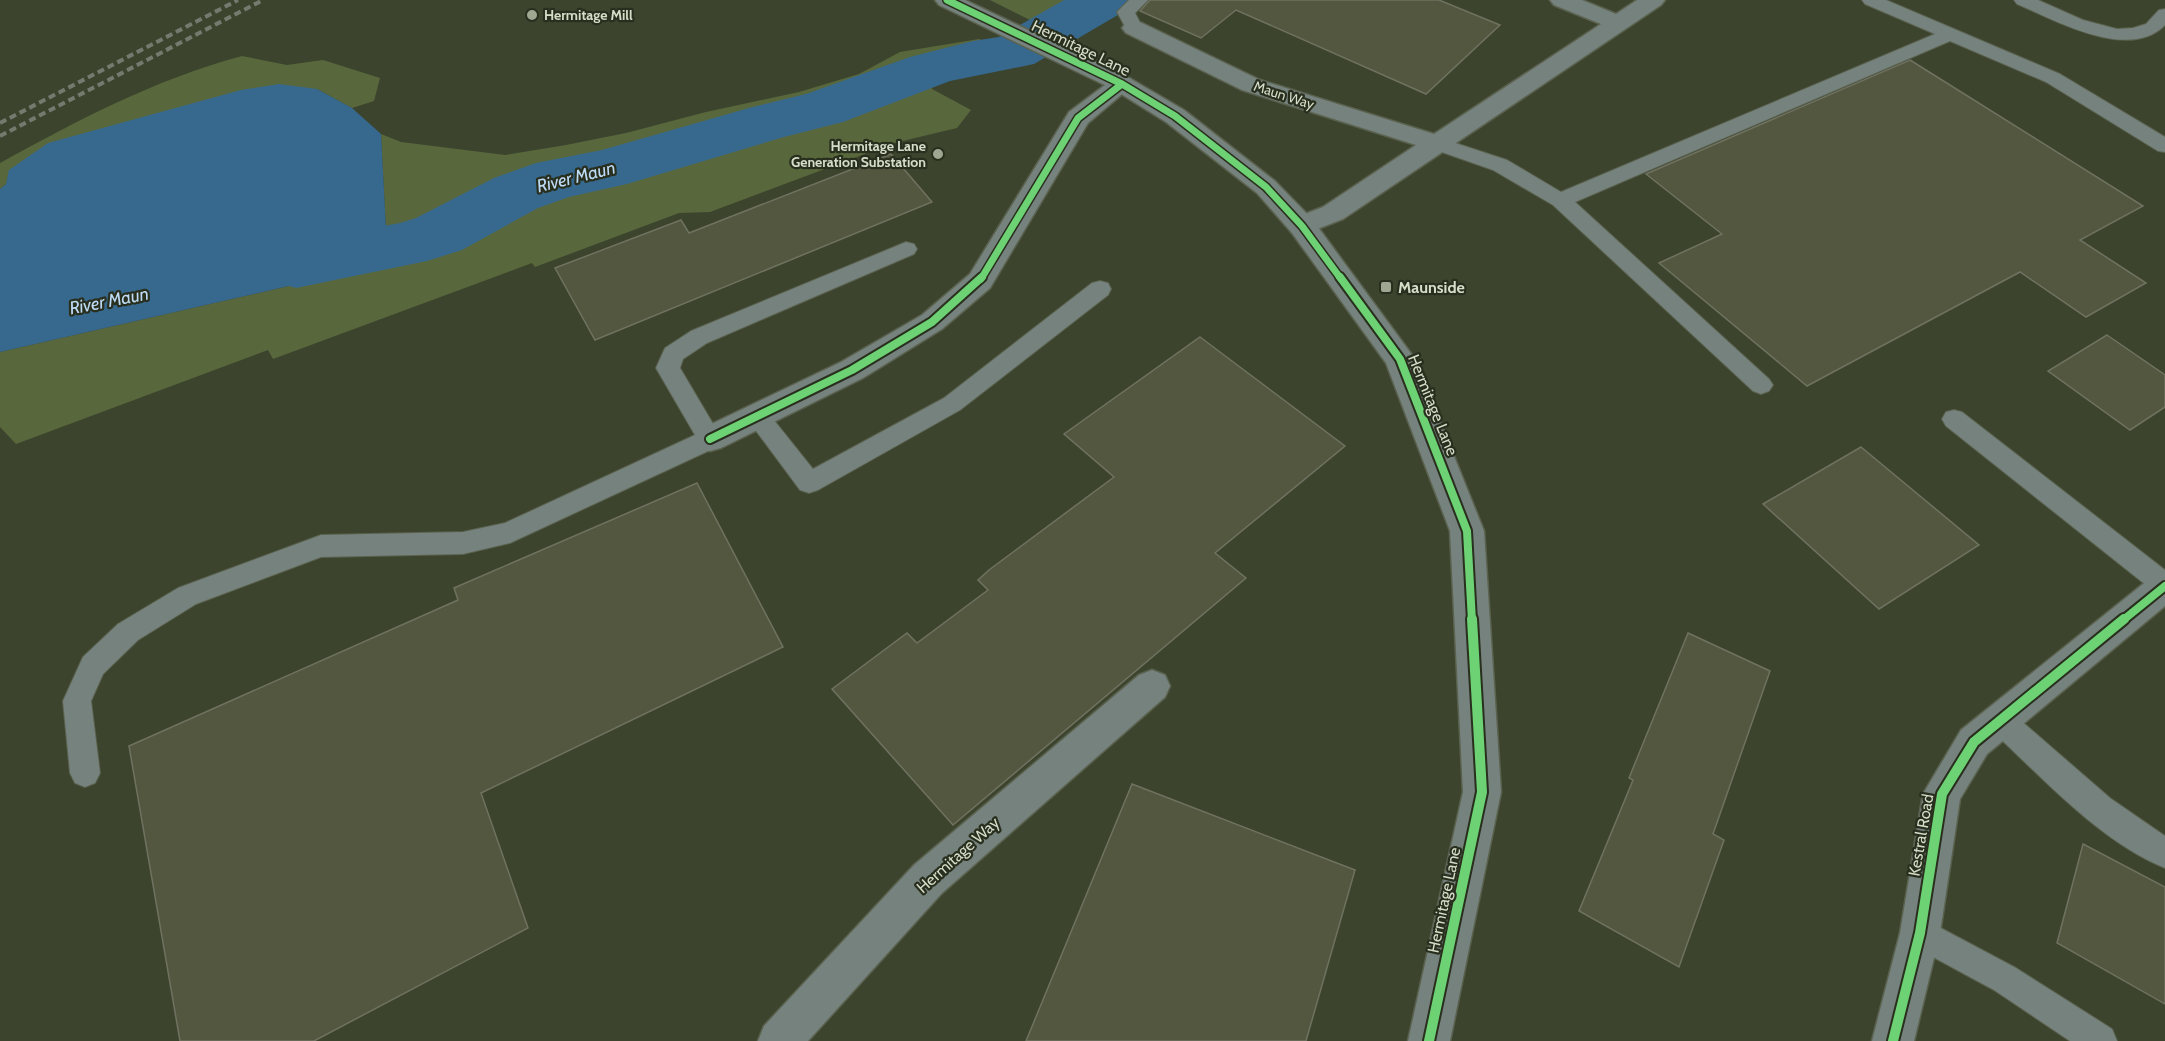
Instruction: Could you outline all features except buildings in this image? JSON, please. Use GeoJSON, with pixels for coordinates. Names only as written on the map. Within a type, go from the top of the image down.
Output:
{"type":"FeatureCollection","features":[{"type":"Feature","properties":{"kind":"street","name":"Hermitage Lane"},"geometry":{"type":"LineString","coordinates":[[947,0],[1122,84],[1175,116],[1266,187],[1302,226],[1400,359],[1467,531],[1482,792],[1429,1041]]}},
{"type":"Feature","properties":{"kind":"street"},"geometry":{"type":"LineString","coordinates":[[1562,0],[1618,23]]}},
{"type":"Feature","properties":{"kind":"street"},"geometry":{"type":"LineString","coordinates":[[1302,226],[1333,213],[1440,144],[1653,0]]}},
{"type":"Feature","properties":{"kind":"street","name":"Maun Way"},"geometry":{"type":"LineString","coordinates":[[1134,28],[1251,85],[1440,144]]}},
{"type":"Feature","properties":{"kind":"street"},"geometry":{"type":"LineString","coordinates":[[710,439],[852,370],[932,322],[980,281],[1078,118],[1122,84]]}},
{"type":"Feature","properties":{"kind":"street","name":"Kestral Road"},"geometry":{"type":"LineString","coordinates":[[1893,1041],[1920,933],[1942,794],[1974,742],[2165,585]]}},
{"type":"Feature","properties":{"kind":"street","name":"Hermitage Way"},"geometry":{"type":"LineString","coordinates":[[779,1041],[928,879],[1152,686]]}},
{"type":"Feature","properties":{"kind":"lane"},"geometry":{"type":"LineString","coordinates":[[1134,28],[1126,12],[1139,0]]}},
{"type":"Feature","properties":{"kind":"lane"},"geometry":{"type":"LineString","coordinates":[[1871,0],[2053,78],[2165,146]]}},
{"type":"Feature","properties":{"kind":"lane"},"geometry":{"type":"LineString","coordinates":[[2023,0],[2109,35],[2134,36],[2149,31],[2160,22],[2165,14]]}},
{"type":"Feature","properties":{"kind":"lane"},"geometry":{"type":"LineString","coordinates":[[1560,200],[1948,34]]}},
{"type":"Feature","properties":{"kind":"lane"},"geometry":{"type":"LineString","coordinates":[[1440,144],[1500,165],[1560,200],[1761,385]]}},
{"type":"Feature","properties":{"kind":"lane"},"geometry":{"type":"LineString","coordinates":[[85,773],[77,701],[93,666],[128,632],[187,596],[321,546],[463,543],[510,532],[710,439],[668,368],[673,354],[699,337],[906,249]]}},
{"type":"Feature","properties":{"kind":"lane"},"geometry":{"type":"LineString","coordinates":[[757,416],[809,483],[952,404],[1100,289]]}},
{"type":"Feature","properties":{"kind":"lane"},"geometry":{"type":"LineString","coordinates":[[1954,419],[2165,585]]}},
{"type":"Feature","properties":{"kind":"lane"},"geometry":{"type":"LineString","coordinates":[[2001,721],[2102,810],[2147,843],[2165,853]]}},
{"type":"Feature","properties":{"kind":"lane"},"geometry":{"type":"LineString","coordinates":[[1920,933],[2005,979],[2100,1041]]}},
{"type":"Feature","properties":{"kind":"green space"},"geometry":{"type":"Polygon","coordinates":[[[990,0],[1124,0],[1074,42],[990,0]]]}},
{"type":"Feature","properties":{"kind":"green space"},"geometry":{"type":"Polygon","coordinates":[[[979,39],[1003,47],[979,68],[930,79],[932,89],[971,110],[957,128],[894,143],[710,212],[679,213],[535,267],[532,263],[273,359],[268,350],[16,444],[0,427],[0,352],[315,280],[403,245],[386,229],[381,134],[401,142],[505,155],[626,133],[706,112],[799,92],[859,74],[900,52],[979,39]]]}},
{"type":"Feature","properties":{"kind":"green space"},"geometry":{"type":"Polygon","coordinates":[[[242,56],[287,65],[323,60],[380,78],[374,101],[352,108],[317,89],[10,170],[6,184],[0,189],[0,163],[118,102],[179,76],[242,56]]]}},
{"type":"Feature","properties":{"kind":"water"},"geometry":{"type":"Polygon","coordinates":[[[279,84],[317,89],[352,108],[381,134],[386,229],[404,245],[315,280],[0,352],[0,189],[6,184],[9,170],[48,143],[241,90],[279,84]]]}},
{"type":"Feature","properties":{"kind":"waterway","name":"River Maun"},"geometry":{"type":"LineString","coordinates":[[296,265],[404,245],[439,234],[516,193],[558,178],[605,170],[770,121],[822,109],[930,69],[973,58],[1014,52],[1104,0]]}},
{"type":"Feature","properties":{"kind":"railway"},"geometry":{"type":"LineString","coordinates":[[0,123],[238,0]]}},
{"type":"Feature","properties":{"kind":"railway"},"geometry":{"type":"LineString","coordinates":[[0,136],[263,0]]}},
{"type":"Feature","properties":{"kind":"cycle path"},"geometry":{"type":"LineString","coordinates":[[947,0],[1122,84],[1175,116],[1266,187],[1302,226],[1400,359],[1467,531],[1482,792],[1429,1041]]}},
{"type":"Feature","properties":{"kind":"cycle path"},"geometry":{"type":"LineString","coordinates":[[710,439],[852,370],[932,322],[980,281],[1078,118],[1122,84]]}},
{"type":"Feature","properties":{"kind":"cycle path"},"geometry":{"type":"LineString","coordinates":[[1893,1041],[1920,933],[1942,794],[1974,742],[2165,586]]}},
{"type":"Feature","properties":{"kind":"place","name":"Hermitage Mill"},"geometry":{"type":"Point","coordinates":[532,15]}},
{"type":"Feature","properties":{"kind":"place","name":"Hermitage Lane Generation Substation"},"geometry":{"type":"Point","coordinates":[938,154]}},
{"type":"Feature","properties":{"kind":"place","name":"Maunside"},"geometry":{"type":"Point","coordinates":[1386,287]}}]}
